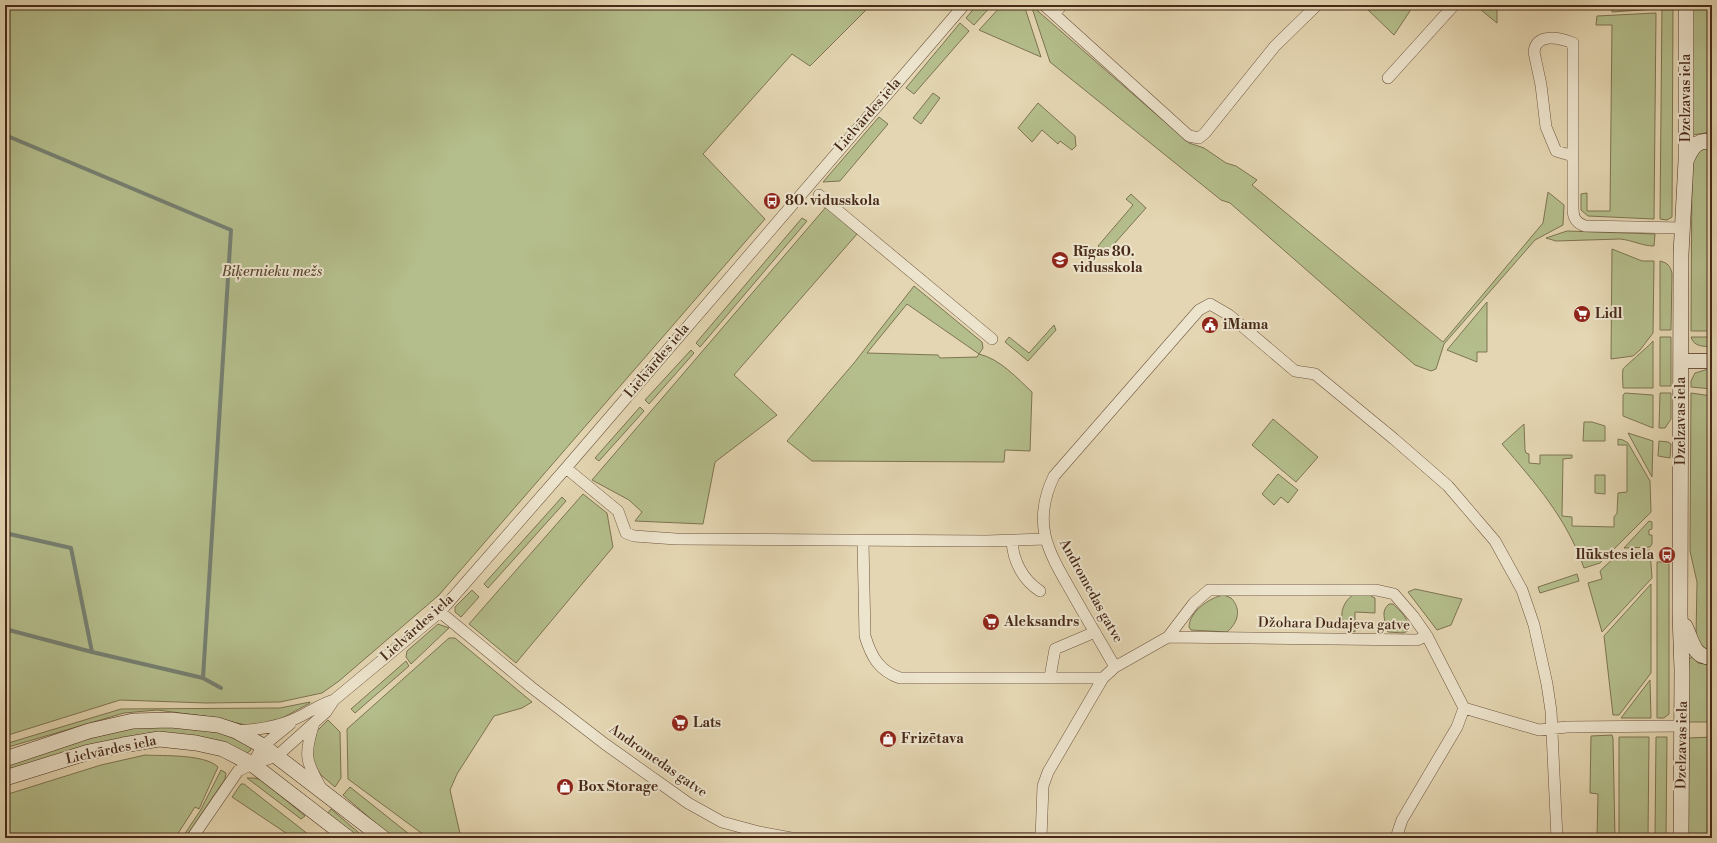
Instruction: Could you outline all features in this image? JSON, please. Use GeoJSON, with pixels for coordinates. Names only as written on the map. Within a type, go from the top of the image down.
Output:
{"type":"FeatureCollection","features":[{"type":"Feature","properties":{"kind":"main road","name":"Dzelzavas iela"},"geometry":{"type":"LineString","coordinates":[[1681,838],[1681,361],[1683,228],[1686,161],[1686,5]]}},
{"type":"Feature","properties":{"kind":"main road"},"geometry":{"type":"LineString","coordinates":[[1686,161],[1694,145],[1702,142],[1712,142]]}},
{"type":"Feature","properties":{"kind":"main road"},"geometry":{"type":"LineString","coordinates":[[1680,614],[1693,647],[1701,656],[1712,658]]}},
{"type":"Feature","properties":{"kind":"main road","name":"Lielvārdes iela"},"geometry":{"type":"LineString","coordinates":[[5,759],[89,731],[133,721],[171,720],[218,726],[236,731],[263,746],[381,837]]}},
{"type":"Feature","properties":{"kind":"main road","name":"Lielvārdes iela"},"geometry":{"type":"LineString","coordinates":[[5,778],[89,752],[159,739],[196,743],[223,749],[252,764]]}},
{"type":"Feature","properties":{"kind":"main road"},"geometry":{"type":"LineString","coordinates":[[252,764],[348,838]]}},
{"type":"Feature","properties":{"kind":"street","name":"Lielvārdes iela"},"geometry":{"type":"LineString","coordinates":[[252,764],[277,756],[326,712],[334,700],[440,612],[566,468],[964,5]]}},
{"type":"Feature","properties":{"kind":"street"},"geometry":{"type":"LineString","coordinates":[[1044,5],[1189,136],[1199,138],[1205,133],[1275,46],[1317,5]]}},
{"type":"Feature","properties":{"kind":"street"},"geometry":{"type":"LineString","coordinates":[[1054,14],[1062,5]]}},
{"type":"Feature","properties":{"kind":"street"},"geometry":{"type":"LineString","coordinates":[[1388,78],[1454,5]]}},
{"type":"Feature","properties":{"kind":"street"},"geometry":{"type":"LineString","coordinates":[[1572,156],[1556,151],[1546,128],[1542,85],[1534,52],[1538,43],[1548,38],[1559,38],[1573,43],[1573,216],[1579,224],[1585,226],[1683,228]]}},
{"type":"Feature","properties":{"kind":"street"},"geometry":{"type":"LineString","coordinates":[[819,195],[992,339]]}},
{"type":"Feature","properties":{"kind":"street","name":"Andromedas gatve"},"geometry":{"type":"LineString","coordinates":[[440,612],[493,657],[606,744],[688,803],[722,822],[759,832],[791,838],[1041,838],[1042,786],[1048,772],[1103,678],[1115,667],[1050,555],[1045,539],[1044,510],[1046,494],[1054,476],[1199,310],[1210,304],[1229,315],[1295,371],[1315,374],[1324,381],[1448,486],[1489,532],[1522,590],[1534,625],[1547,684],[1551,729]]}},
{"type":"Feature","properties":{"kind":"street"},"geometry":{"type":"LineString","coordinates":[[1681,361],[1712,360]]}},
{"type":"Feature","properties":{"kind":"street"},"geometry":{"type":"LineString","coordinates":[[566,468],[618,511],[626,533],[634,536],[676,539],[863,541],[1012,541],[1045,539]]}},
{"type":"Feature","properties":{"kind":"street"},"geometry":{"type":"LineString","coordinates":[[863,541],[864,636],[869,651],[879,665],[889,674],[900,678],[1103,678]]}},
{"type":"Feature","properties":{"kind":"street"},"geometry":{"type":"LineString","coordinates":[[1012,541],[1013,556],[1028,584],[1040,592]]}},
{"type":"Feature","properties":{"kind":"street"},"geometry":{"type":"LineString","coordinates":[[1115,667],[1168,637],[1194,603],[1209,590],[1376,590],[1394,594],[1427,636]]}},
{"type":"Feature","properties":{"kind":"street"},"geometry":{"type":"LineString","coordinates":[[1050,677],[1055,648],[1095,632]]}},
{"type":"Feature","properties":{"kind":"street","name":"Džohara Dudajeva gatve"},"geometry":{"type":"LineString","coordinates":[[1168,637],[1417,640],[1427,636],[1464,708]]}},
{"type":"Feature","properties":{"kind":"street","name":"Lielvārdes iela"},"geometry":{"type":"LineString","coordinates":[[236,731],[260,729],[297,718],[321,704],[334,700]]}},
{"type":"Feature","properties":{"kind":"street"},"geometry":{"type":"LineString","coordinates":[[1396,838],[1402,820],[1457,726],[1464,708],[1539,730],[1608,726],[1682,726]]}},
{"type":"Feature","properties":{"kind":"street"},"geometry":{"type":"LineString","coordinates":[[192,838],[234,775],[238,771],[252,764],[263,746],[297,718]]}},
{"type":"Feature","properties":{"kind":"street"},"geometry":{"type":"LineString","coordinates":[[315,721],[308,741],[306,755],[311,770],[322,790]]}},
{"type":"Feature","properties":{"kind":"street"},"geometry":{"type":"LineString","coordinates":[[1551,729],[1557,838]]}},
{"type":"Feature","properties":{"kind":"green space","name":"Biķernieku mežs"},"geometry":{"type":"Polygon","coordinates":[[[5,5],[871,5],[810,66],[792,54],[703,154],[765,219],[439,595],[339,681],[322,693],[280,702],[206,703],[120,700],[5,736],[5,5]]]}},
{"type":"Feature","properties":{"kind":"green space"},"geometry":{"type":"Polygon","coordinates":[[[977,5],[992,5],[974,25],[966,18],[977,5]]]}},
{"type":"Feature","properties":{"kind":"green space"},"geometry":{"type":"Polygon","coordinates":[[[1002,5],[1024,5],[1041,57],[979,30],[1002,5]]]}},
{"type":"Feature","properties":{"kind":"green space"},"geometry":{"type":"Polygon","coordinates":[[[1031,5],[1189,143],[1204,148],[1226,163],[1236,166],[1257,180],[1252,185],[1443,342],[1543,223],[1548,192],[1564,205],[1563,225],[1535,240],[1444,344],[1436,369],[1431,371],[1415,365],[1230,203],[1221,200],[1050,62],[1031,5]]]}},
{"type":"Feature","properties":{"kind":"green space"},"geometry":{"type":"Polygon","coordinates":[[[1363,5],[1406,5],[1410,11],[1394,35],[1363,5]]]}},
{"type":"Feature","properties":{"kind":"green space"},"geometry":{"type":"Polygon","coordinates":[[[1475,5],[1497,5],[1497,23],[1475,5]]]}},
{"type":"Feature","properties":{"kind":"green space"},"geometry":{"type":"Polygon","coordinates":[[[1612,5],[1656,5],[1656,9],[1612,12],[1612,5]]]}},
{"type":"Feature","properties":{"kind":"green space"},"geometry":{"type":"Polygon","coordinates":[[[1662,5],[1673,5],[1672,217],[1667,220],[1660,219],[1662,5]]]}},
{"type":"Feature","properties":{"kind":"green space"},"geometry":{"type":"Polygon","coordinates":[[[1693,5],[1712,5],[1712,132],[1692,135],[1693,5]]]}},
{"type":"Feature","properties":{"kind":"green space"},"geometry":{"type":"Polygon","coordinates":[[[1656,13],[1654,219],[1588,216],[1581,210],[1581,194],[1587,193],[1587,211],[1610,211],[1612,25],[1596,25],[1597,16],[1656,13]]]}},
{"type":"Feature","properties":{"kind":"green space"},"geometry":{"type":"Polygon","coordinates":[[[960,23],[969,31],[914,94],[906,88],[960,23]]]}},
{"type":"Feature","properties":{"kind":"green space"},"geometry":{"type":"Polygon","coordinates":[[[933,93],[940,98],[921,124],[913,118],[933,93]]]}},
{"type":"Feature","properties":{"kind":"green space"},"geometry":{"type":"Polygon","coordinates":[[[1038,103],[1075,136],[1076,146],[1072,150],[1060,141],[1058,144],[1042,130],[1032,142],[1018,128],[1038,103]]]}},
{"type":"Feature","properties":{"kind":"green space"},"geometry":{"type":"Polygon","coordinates":[[[879,117],[888,124],[840,181],[823,182],[879,117]]]}},
{"type":"Feature","properties":{"kind":"green space"},"geometry":{"type":"Polygon","coordinates":[[[1701,147],[1712,148],[1712,331],[1691,331],[1692,159],[1701,147]]]}},
{"type":"Feature","properties":{"kind":"green space"},"geometry":{"type":"Polygon","coordinates":[[[1131,194],[1146,208],[1106,253],[1098,246],[1133,205],[1126,199],[1131,194]]]}},
{"type":"Feature","properties":{"kind":"green space"},"geometry":{"type":"Polygon","coordinates":[[[826,207],[857,234],[734,375],[777,415],[715,462],[703,524],[635,521],[642,512],[629,500],[592,480],[826,207]]]}},
{"type":"Feature","properties":{"kind":"green space"},"geometry":{"type":"Polygon","coordinates":[[[802,218],[807,221],[700,347],[696,343],[802,218]]]}},
{"type":"Feature","properties":{"kind":"green space"},"geometry":{"type":"Polygon","coordinates":[[[1567,231],[1655,234],[1654,246],[1620,239],[1556,241],[1546,238],[1567,231]]]}},
{"type":"Feature","properties":{"kind":"green space"},"geometry":{"type":"Polygon","coordinates":[[[1612,249],[1642,261],[1654,261],[1653,333],[1640,350],[1633,356],[1611,359],[1612,249]]]}},
{"type":"Feature","properties":{"kind":"green space"},"geometry":{"type":"Polygon","coordinates":[[[1660,261],[1668,265],[1672,273],[1671,330],[1660,330],[1660,261]]]}},
{"type":"Feature","properties":{"kind":"green space"},"geometry":{"type":"Polygon","coordinates":[[[914,286],[982,342],[983,348],[979,354],[987,356],[1001,365],[1032,392],[1030,451],[1005,450],[1004,462],[812,461],[787,441],[854,363],[914,286]],[[907,304],[867,353],[938,355],[940,358],[977,357],[979,354],[907,304]]]}},
{"type":"Feature","properties":{"kind":"green space"},"geometry":{"type":"Polygon","coordinates":[[[1487,302],[1487,352],[1477,352],[1477,362],[1447,350],[1487,302]]]}},
{"type":"Feature","properties":{"kind":"green space"},"geometry":{"type":"Polygon","coordinates":[[[1054,325],[1056,330],[1028,361],[1005,342],[1009,337],[1029,353],[1054,325]]]}},
{"type":"Feature","properties":{"kind":"green space"},"geometry":{"type":"Polygon","coordinates":[[[1660,337],[1671,337],[1671,386],[1660,386],[1660,337]]]}},
{"type":"Feature","properties":{"kind":"green space"},"geometry":{"type":"Polygon","coordinates":[[[1691,337],[1712,337],[1712,347],[1694,343],[1691,337]]]}},
{"type":"Feature","properties":{"kind":"green space"},"geometry":{"type":"Polygon","coordinates":[[[1653,341],[1653,388],[1623,388],[1623,369],[1653,341]]]}},
{"type":"Feature","properties":{"kind":"green space"},"geometry":{"type":"Polygon","coordinates":[[[691,350],[694,353],[649,404],[645,400],[691,350]]]}},
{"type":"Feature","properties":{"kind":"green space"},"geometry":{"type":"Polygon","coordinates":[[[1712,368],[1712,389],[1691,387],[1691,381],[1695,373],[1712,368]]]}},
{"type":"Feature","properties":{"kind":"green space"},"geometry":{"type":"Polygon","coordinates":[[[1625,393],[1653,395],[1653,428],[1623,416],[1623,395],[1625,393]]]}},
{"type":"Feature","properties":{"kind":"green space"},"geometry":{"type":"Polygon","coordinates":[[[1660,393],[1671,393],[1671,419],[1665,428],[1659,428],[1660,393]]]}},
{"type":"Feature","properties":{"kind":"green space"},"geometry":{"type":"Polygon","coordinates":[[[1691,393],[1712,396],[1712,650],[1700,648],[1696,637],[1697,582],[1690,551],[1691,393]]]}},
{"type":"Feature","properties":{"kind":"green space"},"geometry":{"type":"Polygon","coordinates":[[[640,407],[644,411],[599,461],[595,458],[640,407]]]}},
{"type":"Feature","properties":{"kind":"green space"},"geometry":{"type":"Polygon","coordinates":[[[1273,419],[1318,457],[1296,482],[1252,445],[1273,419]]]}},
{"type":"Feature","properties":{"kind":"green space"},"geometry":{"type":"Polygon","coordinates":[[[1584,422],[1592,422],[1605,426],[1605,441],[1583,441],[1584,422]]]}},
{"type":"Feature","properties":{"kind":"green space"},"geometry":{"type":"Polygon","coordinates":[[[1524,424],[1525,450],[1526,453],[1529,454],[1529,463],[1540,464],[1540,455],[1572,455],[1572,458],[1563,459],[1562,516],[1572,517],[1572,526],[1614,527],[1614,517],[1617,513],[1618,493],[1627,492],[1627,445],[1618,445],[1618,439],[1628,443],[1650,481],[1651,512],[1600,563],[1584,568],[1577,550],[1559,517],[1538,487],[1502,444],[1524,424]]]}},
{"type":"Feature","properties":{"kind":"green space"},"geometry":{"type":"Polygon","coordinates":[[[1628,433],[1653,441],[1652,477],[1628,433]]]}},
{"type":"Feature","properties":{"kind":"green space"},"geometry":{"type":"Polygon","coordinates":[[[1659,441],[1668,442],[1671,444],[1670,458],[1658,456],[1659,441]]]}},
{"type":"Feature","properties":{"kind":"green space"},"geometry":{"type":"Polygon","coordinates":[[[1278,474],[1298,490],[1288,503],[1281,497],[1274,505],[1262,494],[1278,474]]]}},
{"type":"Feature","properties":{"kind":"green space"},"geometry":{"type":"Polygon","coordinates":[[[1595,475],[1605,475],[1605,494],[1595,493],[1595,475]]]}},
{"type":"Feature","properties":{"kind":"green space"},"geometry":{"type":"Polygon","coordinates":[[[583,494],[607,513],[613,547],[516,663],[469,624],[583,494]]]}},
{"type":"Feature","properties":{"kind":"green space"},"geometry":{"type":"Polygon","coordinates":[[[562,497],[566,501],[488,588],[484,584],[562,497]]]}},
{"type":"Feature","properties":{"kind":"green space"},"geometry":{"type":"Polygon","coordinates":[[[1649,521],[1652,522],[1652,529],[1649,530],[1649,535],[1652,535],[1652,544],[1650,547],[1624,548],[1649,521]]]}},
{"type":"Feature","properties":{"kind":"green space"},"geometry":{"type":"Polygon","coordinates":[[[1650,550],[1652,578],[1602,632],[1588,583],[1602,579],[1600,571],[1619,553],[1650,550]]]}},
{"type":"Feature","properties":{"kind":"green space"},"geometry":{"type":"Polygon","coordinates":[[[1657,562],[1669,562],[1669,714],[1664,718],[1657,718],[1657,562]]]}},
{"type":"Feature","properties":{"kind":"green space"},"geometry":{"type":"Polygon","coordinates":[[[1577,574],[1579,581],[1540,593],[1538,587],[1577,574]]]}},
{"type":"Feature","properties":{"kind":"green space"},"geometry":{"type":"Polygon","coordinates":[[[1651,584],[1651,673],[1619,715],[1613,715],[1604,636],[1651,584]]]}},
{"type":"Feature","properties":{"kind":"green space"},"geometry":{"type":"Polygon","coordinates":[[[1415,589],[1462,599],[1451,625],[1437,630],[1408,592],[1415,589]]]}},
{"type":"Feature","properties":{"kind":"green space"},"geometry":{"type":"Polygon","coordinates":[[[472,590],[479,597],[461,617],[455,612],[455,607],[472,590]]]}},
{"type":"Feature","properties":{"kind":"green space"},"geometry":{"type":"Polygon","coordinates":[[[1355,594],[1369,595],[1375,598],[1375,613],[1355,612],[1355,632],[1344,625],[1342,614],[1346,602],[1355,594]]]}},
{"type":"Feature","properties":{"kind":"green space"},"geometry":{"type":"Polygon","coordinates":[[[1224,595],[1231,598],[1237,607],[1236,620],[1231,628],[1227,632],[1191,630],[1189,627],[1190,621],[1196,611],[1207,602],[1218,596],[1224,595]]]}},
{"type":"Feature","properties":{"kind":"green space"},"geometry":{"type":"Polygon","coordinates":[[[1389,604],[1393,604],[1404,616],[1408,623],[1408,631],[1403,633],[1388,632],[1385,628],[1384,612],[1389,604]]]}},
{"type":"Feature","properties":{"kind":"green space"},"geometry":{"type":"Polygon","coordinates":[[[438,624],[449,628],[411,664],[406,657],[407,651],[438,624]]]}},
{"type":"Feature","properties":{"kind":"green space"},"geometry":{"type":"Polygon","coordinates":[[[449,638],[455,638],[532,702],[522,708],[494,716],[457,774],[450,790],[461,838],[428,838],[348,779],[347,729],[449,638]]]}},
{"type":"Feature","properties":{"kind":"green space"},"geometry":{"type":"Polygon","coordinates":[[[1692,657],[1698,663],[1712,665],[1712,722],[1688,722],[1687,660],[1692,657]]]}},
{"type":"Feature","properties":{"kind":"green space"},"geometry":{"type":"Polygon","coordinates":[[[406,661],[409,666],[355,713],[351,709],[406,661]]]}},
{"type":"Feature","properties":{"kind":"green space"},"geometry":{"type":"Polygon","coordinates":[[[1650,680],[1651,718],[1621,718],[1650,680]]]}},
{"type":"Feature","properties":{"kind":"green space"},"geometry":{"type":"Polygon","coordinates":[[[310,702],[275,722],[251,726],[204,716],[157,710],[124,713],[5,748],[5,744],[121,709],[280,708],[310,702]]]}},
{"type":"Feature","properties":{"kind":"green space"},"geometry":{"type":"Polygon","coordinates":[[[328,720],[340,732],[341,778],[335,787],[321,775],[314,764],[311,753],[317,731],[328,720]]]}},
{"type":"Feature","properties":{"kind":"green space"},"geometry":{"type":"Polygon","coordinates":[[[141,726],[172,726],[222,733],[251,746],[251,750],[247,753],[172,735],[5,771],[5,764],[79,741],[141,726]]]}},
{"type":"Feature","properties":{"kind":"green space"},"geometry":{"type":"Polygon","coordinates":[[[1612,735],[1615,838],[1597,838],[1598,794],[1590,793],[1591,736],[1612,735]]]}},
{"type":"Feature","properties":{"kind":"green space"},"geometry":{"type":"Polygon","coordinates":[[[1619,737],[1649,737],[1648,838],[1619,838],[1619,737]]]}},
{"type":"Feature","properties":{"kind":"green space"},"geometry":{"type":"Polygon","coordinates":[[[1656,737],[1667,737],[1666,838],[1655,838],[1656,737]]]}},
{"type":"Feature","properties":{"kind":"green space"},"geometry":{"type":"Polygon","coordinates":[[[1712,737],[1712,838],[1688,838],[1689,738],[1712,737]]]}},
{"type":"Feature","properties":{"kind":"green space"},"geometry":{"type":"Polygon","coordinates":[[[145,755],[194,758],[212,763],[218,767],[199,809],[195,807],[175,838],[5,838],[5,795],[101,765],[145,755]]]}},
{"type":"Feature","properties":{"kind":"green space"},"geometry":{"type":"Polygon","coordinates":[[[221,770],[226,773],[225,779],[185,838],[182,838],[200,811],[221,770]]]}},
{"type":"Feature","properties":{"kind":"green space"},"geometry":{"type":"Polygon","coordinates":[[[247,778],[262,780],[305,816],[301,819],[247,778]]]}},
{"type":"Feature","properties":{"kind":"green space"},"geometry":{"type":"Polygon","coordinates":[[[241,784],[244,784],[313,838],[287,838],[289,835],[232,797],[241,784]]]}},
{"type":"Feature","properties":{"kind":"green space"},"geometry":{"type":"Polygon","coordinates":[[[350,787],[414,838],[393,838],[343,795],[350,787]]]}},
{"type":"Feature","properties":{"kind":"green space"},"geometry":{"type":"Polygon","coordinates":[[[331,809],[365,838],[358,838],[327,814],[331,809]]]}},
{"type":"Feature","properties":{"kind":"waterway"},"geometry":{"type":"LineString","coordinates":[[5,135],[231,230],[203,678]]}},
{"type":"Feature","properties":{"kind":"waterway"},"geometry":{"type":"LineString","coordinates":[[5,533],[71,548],[92,652]]}},
{"type":"Feature","properties":{"kind":"waterway"},"geometry":{"type":"LineString","coordinates":[[5,629],[92,652],[203,678],[221,688]]}},
{"type":"Feature","properties":{"kind":"place","name":"80. vidusskola"},"geometry":{"type":"Point","coordinates":[772,201]}},
{"type":"Feature","properties":{"kind":"place","name":"Rīgas 80. vidusskola"},"geometry":{"type":"Point","coordinates":[1060,260]}},
{"type":"Feature","properties":{"kind":"place","name":"Lidl"},"geometry":{"type":"Point","coordinates":[1582,314]}},
{"type":"Feature","properties":{"kind":"place","name":"iMama"},"geometry":{"type":"Point","coordinates":[1210,325]}},
{"type":"Feature","properties":{"kind":"place","name":"Ilūkstes iela"},"geometry":{"type":"Point","coordinates":[1667,555]}},
{"type":"Feature","properties":{"kind":"place","name":"Aleksandrs"},"geometry":{"type":"Point","coordinates":[991,622]}},
{"type":"Feature","properties":{"kind":"place","name":"Lats"},"geometry":{"type":"Point","coordinates":[680,723]}},
{"type":"Feature","properties":{"kind":"place","name":"Frizētava"},"geometry":{"type":"Point","coordinates":[888,739]}},
{"type":"Feature","properties":{"kind":"place","name":"Box Storage"},"geometry":{"type":"Point","coordinates":[565,787]}}]}
